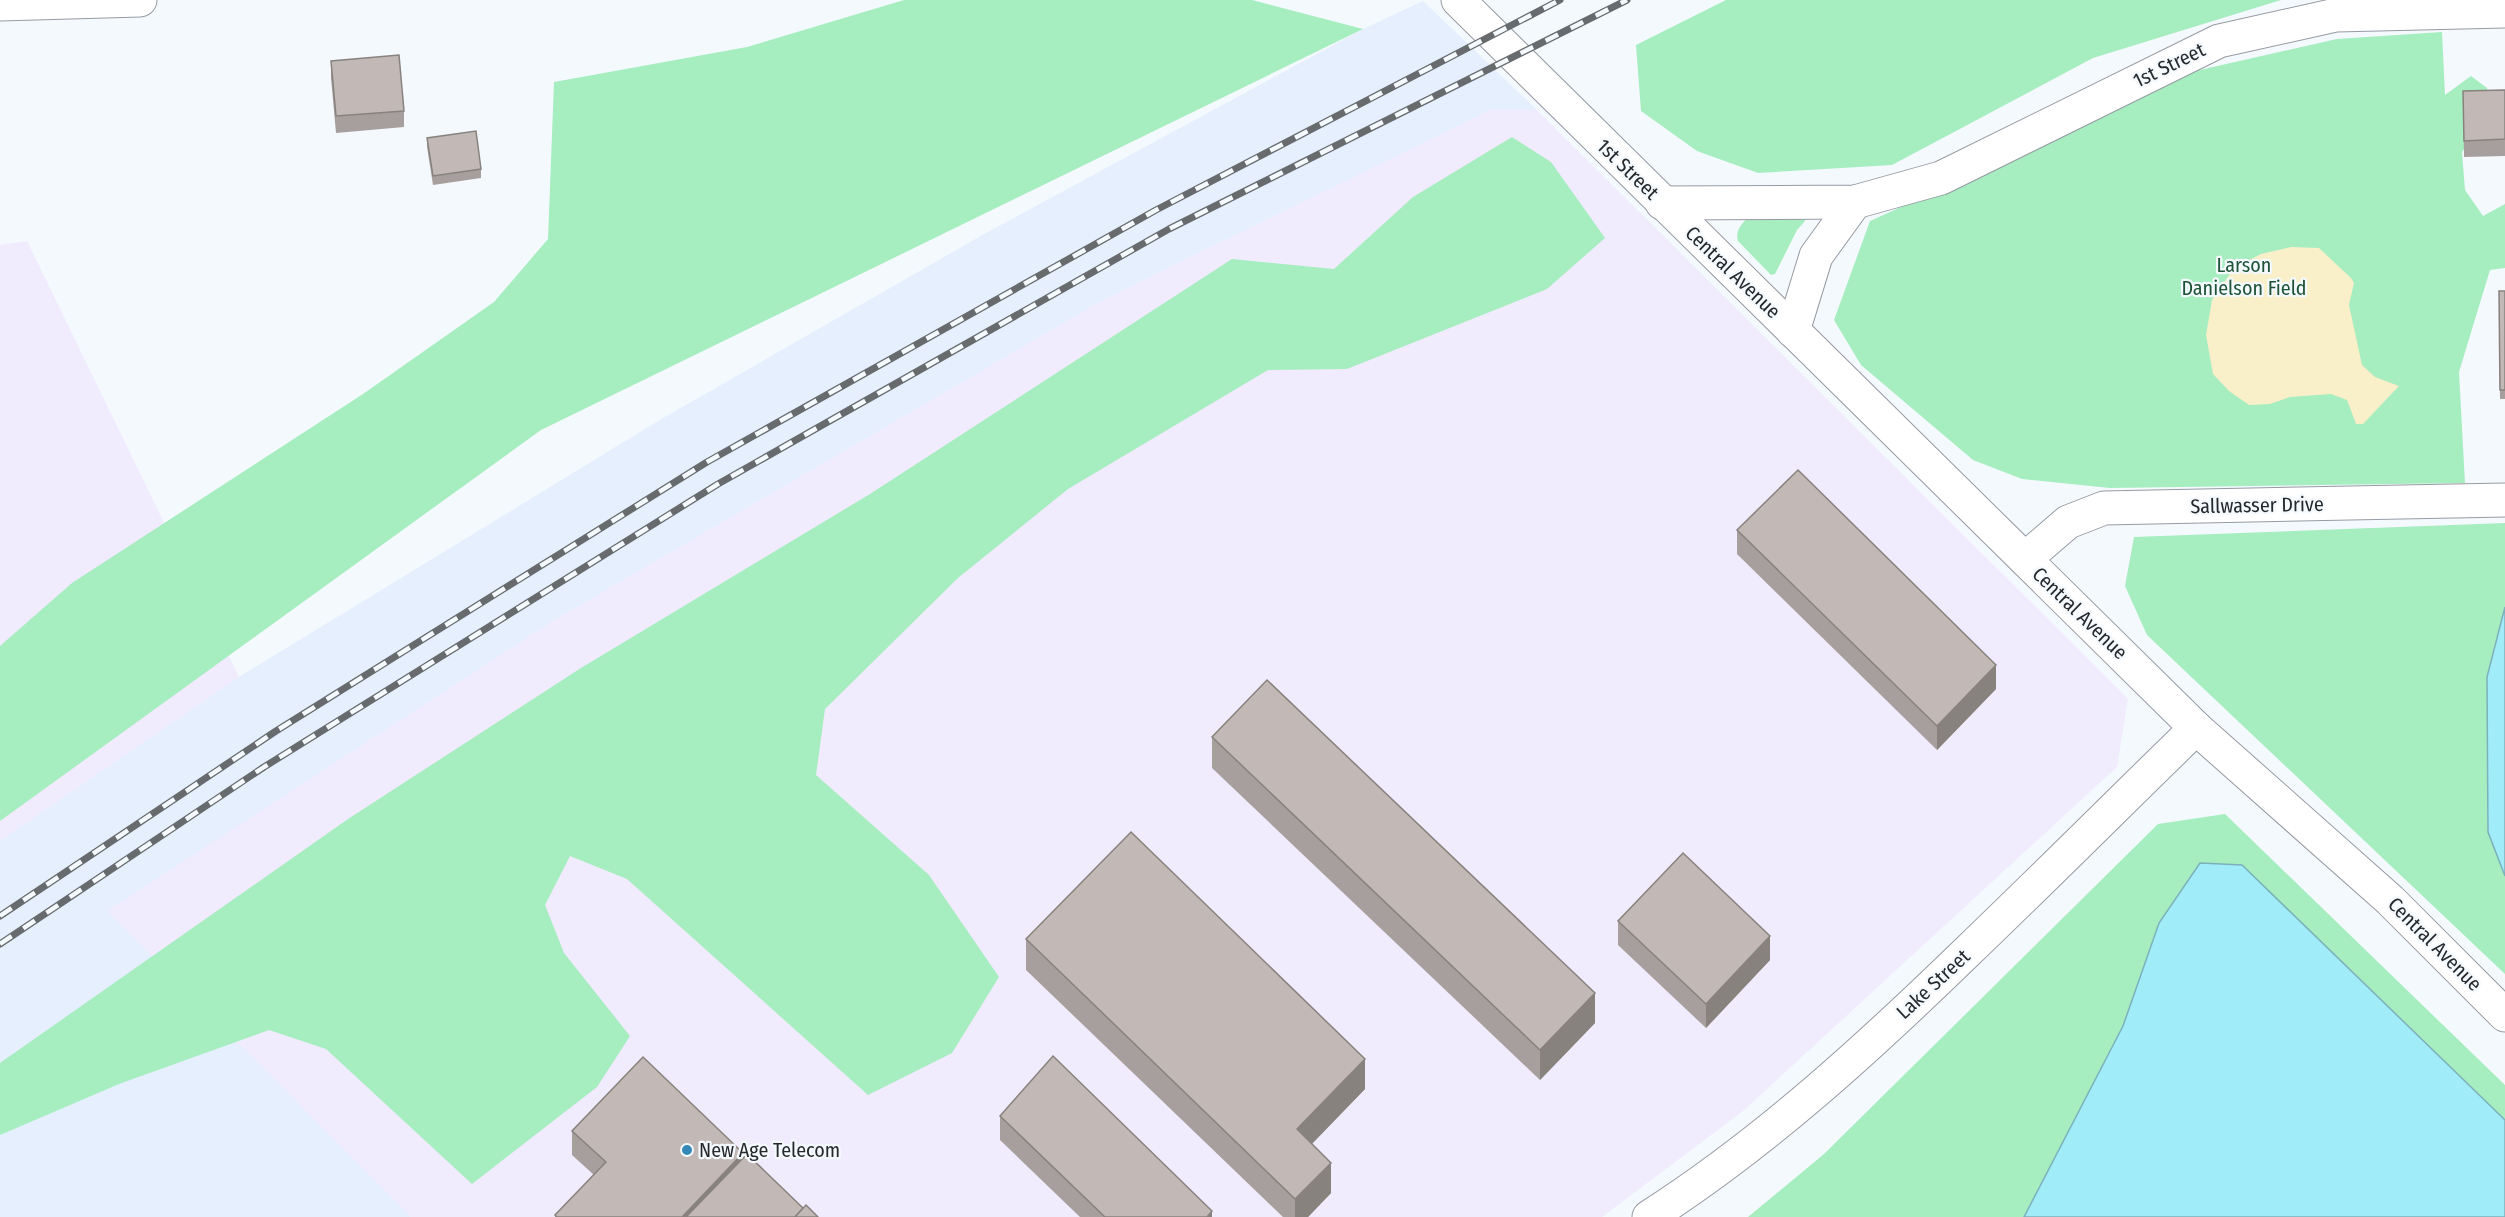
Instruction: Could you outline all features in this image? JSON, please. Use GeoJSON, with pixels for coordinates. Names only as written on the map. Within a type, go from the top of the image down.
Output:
{"type":"FeatureCollection","features":[{"type":"Feature","properties":{"kind":"street"},"geometry":{"type":"LineString","coordinates":[[0,4],[140,0]]}},
{"type":"Feature","properties":{"kind":"street","name":"1st Street"},"geometry":{"type":"LineString","coordinates":[[1458,0],[1662,203],[1855,202],[1941,178],[2219,41],[2336,15],[2505,11]]}},
{"type":"Feature","properties":{"kind":"street"},"geometry":{"type":"LineString","coordinates":[[1793,331],[1816,256],[1855,202]]}},
{"type":"Feature","properties":{"kind":"street","name":"Central Avenue"},"geometry":{"type":"LineString","coordinates":[[1662,203],[2196,728],[2390,900],[2505,1015]]}},
{"type":"Feature","properties":{"kind":"street","name":"Sallwasser Drive"},"geometry":{"type":"LineString","coordinates":[[2025,559],[2068,522],[2104,508],[2505,500]]}},
{"type":"Feature","properties":{"kind":"street","name":"Lake Street"},"geometry":{"type":"LineString","coordinates":[[1648,1217],[1692,1189],[1782,1122],[1918,1000],[2196,728]]}},
{"type":"Feature","properties":{"kind":"shaded area"},"geometry":{"type":"Polygon","coordinates":[[[1423,1],[1537,110],[1490,110],[1101,301],[551,622],[107,911],[411,1217],[0,1217],[0,841],[239,677],[663,418],[986,233],[1363,29],[1423,1]]]}},
{"type":"Feature","properties":{"kind":"shaded area"},"geometry":{"type":"Polygon","coordinates":[[[1490,110],[1537,110],[2128,699],[2117,767],[1743,1111],[1602,1217],[411,1217],[106,911],[551,622],[1101,301],[1490,110]]]}},
{"type":"Feature","properties":{"kind":"shaded area"},"geometry":{"type":"Polygon","coordinates":[[[27,241],[239,677],[0,841],[0,245],[27,241]]]}},
{"type":"Feature","properties":{"kind":"green space"},"geometry":{"type":"Polygon","coordinates":[[[904,0],[1252,0],[1363,29],[541,430],[0,821],[0,646],[72,583],[363,394],[494,302],[548,239],[554,82],[747,47],[904,0]]]}},
{"type":"Feature","properties":{"kind":"green space"},"geometry":{"type":"Polygon","coordinates":[[[1726,0],[2281,0],[2093,58],[1892,165],[1758,173],[1697,151],[1641,111],[1636,45],[1726,0]]]}},
{"type":"Feature","properties":{"kind":"green space","name":"Larson Danielson Field"},"geometry":{"type":"Polygon","coordinates":[[[2442,32],[2445,95],[2471,76],[2487,88],[2489,112],[2462,152],[2465,190],[2483,216],[2505,204],[2505,268],[2490,270],[2459,372],[2465,483],[2110,488],[2022,479],[1973,460],[1861,365],[1834,320],[1870,221],[2017,155],[2182,74],[2337,39],[2442,32]]]}},
{"type":"Feature","properties":{"kind":"green space"},"geometry":{"type":"Polygon","coordinates":[[[1512,137],[1551,162],[1605,238],[1547,289],[1347,369],[1268,370],[1068,489],[958,578],[825,709],[816,775],[929,875],[999,977],[952,1053],[868,1095],[627,879],[570,856],[545,905],[564,953],[630,1036],[597,1087],[472,1184],[326,1049],[269,1030],[119,1084],[0,1135],[0,1063],[348,819],[581,668],[870,494],[1232,259],[1334,269],[1413,197],[1512,137]]]}},
{"type":"Feature","properties":{"kind":"green space"},"geometry":{"type":"Polygon","coordinates":[[[1748,217],[1803,218],[1805,221],[1797,230],[1775,274],[1771,275],[1738,241],[1738,231],[1748,217]]]}},
{"type":"Feature","properties":{"kind":"green space"},"geometry":{"type":"Polygon","coordinates":[[[2505,523],[2505,607],[2487,677],[2488,832],[2505,876],[2505,974],[2147,635],[2125,586],[2134,537],[2505,523]]]}},
{"type":"Feature","properties":{"kind":"green space"},"geometry":{"type":"Polygon","coordinates":[[[2225,814],[2505,1085],[2505,1120],[2242,865],[2159,923],[2123,1026],[2024,1217],[1748,1217],[1824,1154],[2158,824],[2225,814]]]}},
{"type":"Feature","properties":{"kind":"sand"},"geometry":{"type":"Polygon","coordinates":[[[2291,247],[2319,248],[2351,278],[2354,283],[2349,305],[2362,365],[2375,377],[2399,386],[2363,424],[2356,424],[2347,400],[2331,394],[2290,397],[2270,404],[2249,405],[2229,391],[2213,374],[2206,335],[2212,300],[2234,268],[2261,254],[2291,247]]]}},
{"type":"Feature","properties":{"kind":"water"},"geometry":{"type":"Polygon","coordinates":[[[2505,607],[2505,876],[2488,832],[2487,677],[2505,607]]]}},
{"type":"Feature","properties":{"kind":"water"},"geometry":{"type":"Polygon","coordinates":[[[2200,863],[2242,865],[2505,1120],[2505,1217],[2024,1217],[2123,1026],[2159,923],[2200,863]]]}},
{"type":"Feature","properties":{"kind":"building"},"geometry":{"type":"Polygon","coordinates":[[[399,55],[404,111],[336,116],[331,61],[399,55]]]}},
{"type":"Feature","properties":{"kind":"building"},"geometry":{"type":"Polygon","coordinates":[[[2505,90],[2505,139],[2464,141],[2463,91],[2505,90]]]}},
{"type":"Feature","properties":{"kind":"building"},"geometry":{"type":"Polygon","coordinates":[[[476,131],[481,169],[433,176],[427,138],[476,131]]]}},
{"type":"Feature","properties":{"kind":"building"},"geometry":{"type":"Polygon","coordinates":[[[2499,291],[2505,291],[2505,390],[2500,390],[2499,291]]]}},
{"type":"Feature","properties":{"kind":"building"},"geometry":{"type":"Polygon","coordinates":[[[1798,470],[1996,665],[1937,726],[1737,530],[1798,470]]]}},
{"type":"Feature","properties":{"kind":"building"},"geometry":{"type":"Polygon","coordinates":[[[1267,680],[1595,993],[1540,1050],[1212,737],[1267,680]]]}},
{"type":"Feature","properties":{"kind":"building"},"geometry":{"type":"Polygon","coordinates":[[[1131,832],[1365,1059],[1297,1129],[1331,1163],[1295,1199],[1026,939],[1131,832]]]}},
{"type":"Feature","properties":{"kind":"building"},"geometry":{"type":"Polygon","coordinates":[[[1683,853],[1770,936],[1706,1004],[1618,921],[1683,853]]]}},
{"type":"Feature","properties":{"kind":"building"},"geometry":{"type":"Polygon","coordinates":[[[1053,1056],[1212,1211],[1207,1217],[1105,1217],[1000,1116],[1053,1056]]]}},
{"type":"Feature","properties":{"kind":"building"},"geometry":{"type":"Polygon","coordinates":[[[643,1057],[743,1153],[682,1217],[557,1217],[555,1215],[606,1162],[572,1131],[643,1057]]]}},
{"type":"Feature","properties":{"kind":"building"},"geometry":{"type":"Polygon","coordinates":[[[747,1154],[803,1208],[795,1217],[686,1217],[747,1154]]]}},
{"type":"Feature","properties":{"kind":"building"},"geometry":{"type":"Polygon","coordinates":[[[806,1205],[818,1217],[795,1217],[806,1205]]]}},
{"type":"Feature","properties":{"kind":"railway"},"geometry":{"type":"LineString","coordinates":[[0,916],[276,731],[707,462],[1156,210],[1560,0]]}},
{"type":"Feature","properties":{"kind":"railway"},"geometry":{"type":"LineString","coordinates":[[0,944],[264,767],[718,484],[1169,229],[1627,0]]}},
{"type":"Feature","properties":{"kind":"place","name":"New Age Telecom"},"geometry":{"type":"Point","coordinates":[687,1150]}}]}
